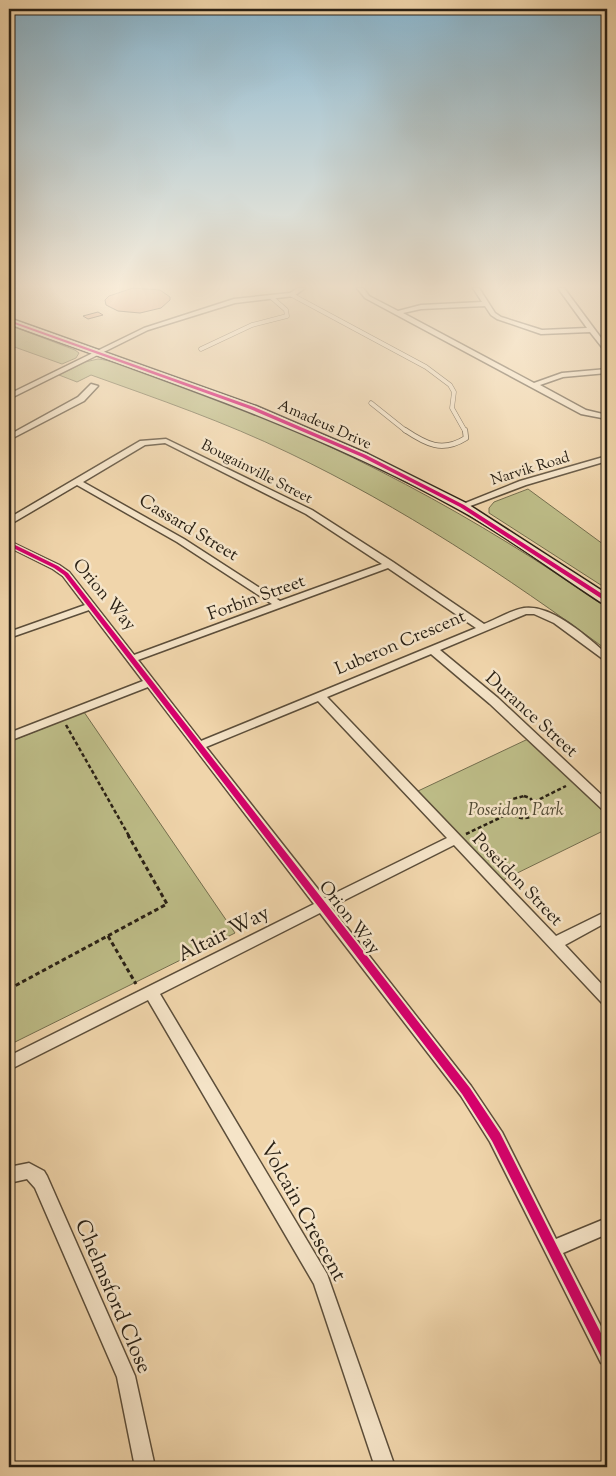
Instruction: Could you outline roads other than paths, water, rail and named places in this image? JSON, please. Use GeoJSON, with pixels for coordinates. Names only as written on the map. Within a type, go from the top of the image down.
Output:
{"type":"FeatureCollection","features":[{"type":"Feature","properties":{"kind":"street"},"geometry":{"type":"LineString","coordinates":[[9,397],[89,357]]}},
{"type":"Feature","properties":{"kind":"street","name":"Amadeus Drive"},"geometry":{"type":"LineString","coordinates":[[108,357],[229,399],[312,432],[423,484],[462,506],[607,600]]}},
{"type":"Feature","properties":{"kind":"street"},"geometry":{"type":"LineString","coordinates":[[481,357],[588,414],[607,417]]}},
{"type":"Feature","properties":{"kind":"street"},"geometry":{"type":"LineString","coordinates":[[534,385],[562,375],[607,371]]}},
{"type":"Feature","properties":{"kind":"street"},"geometry":{"type":"LineString","coordinates":[[9,438],[81,400],[94,386]]}},
{"type":"Feature","properties":{"kind":"street","name":"Bougainville Street"},"geometry":{"type":"LineString","coordinates":[[9,522],[143,443],[166,441],[298,506],[390,564],[483,628]]}},
{"type":"Feature","properties":{"kind":"street","name":"Narvik Road"},"geometry":{"type":"LineString","coordinates":[[462,506],[523,483],[607,458]]}},
{"type":"Feature","properties":{"kind":"street","name":"Cassard Street"},"geometry":{"type":"LineString","coordinates":[[77,482],[142,516],[206,555],[280,605]]}},
{"type":"Feature","properties":{"kind":"street","name":"Orion Way"},"geometry":{"type":"LineString","coordinates":[[9,544],[62,570],[482,1115],[496,1137],[607,1357]]}},
{"type":"Feature","properties":{"kind":"street","name":"Forbin Street"},"geometry":{"type":"LineString","coordinates":[[132,660],[390,564]]}},
{"type":"Feature","properties":{"kind":"street"},"geometry":{"type":"LineString","coordinates":[[9,634],[91,606]]}},
{"type":"Feature","properties":{"kind":"street","name":"Luberon Crescent"},"geometry":{"type":"LineString","coordinates":[[199,746],[521,612],[542,612],[607,659]]}},
{"type":"Feature","properties":{"kind":"street","name":"Durance Street"},"geometry":{"type":"LineString","coordinates":[[432,649],[494,701],[607,807]]}},
{"type":"Feature","properties":{"kind":"street"},"geometry":{"type":"LineString","coordinates":[[9,737],[150,682]]}},
{"type":"Feature","properties":{"kind":"street","name":"Poseidon Street"},"geometry":{"type":"LineString","coordinates":[[320,696],[607,999]]}},
{"type":"Feature","properties":{"kind":"street","name":"Altair Way"},"geometry":{"type":"LineString","coordinates":[[9,1063],[455,839]]}},
{"type":"Feature","properties":{"kind":"street"},"geometry":{"type":"LineString","coordinates":[[556,943],[607,916]]}},
{"type":"Feature","properties":{"kind":"street","name":"Volcain Crescent"},"geometry":{"type":"LineString","coordinates":[[147,994],[321,1280],[385,1467]]}},
{"type":"Feature","properties":{"kind":"street","name":"Chelmsford Close"},"geometry":{"type":"LineString","coordinates":[[9,1175],[29,1172],[38,1177],[41,1182],[126,1376],[145,1467]]}},
{"type":"Feature","properties":{"kind":"street"},"geometry":{"type":"LineString","coordinates":[[552,1249],[607,1226]]}},
{"type":"Feature","properties":{"kind":"lane"},"geometry":{"type":"LineString","coordinates":[[371,403],[418,440],[430,444],[449,445],[457,444],[466,438],[465,430],[452,408],[454,392],[426,366],[409,357]]}},
{"type":"Feature","properties":{"kind":"park label","name":"Poseidon Park"},"geometry":{"type":"Point","coordinates":[516,809]}}]}
